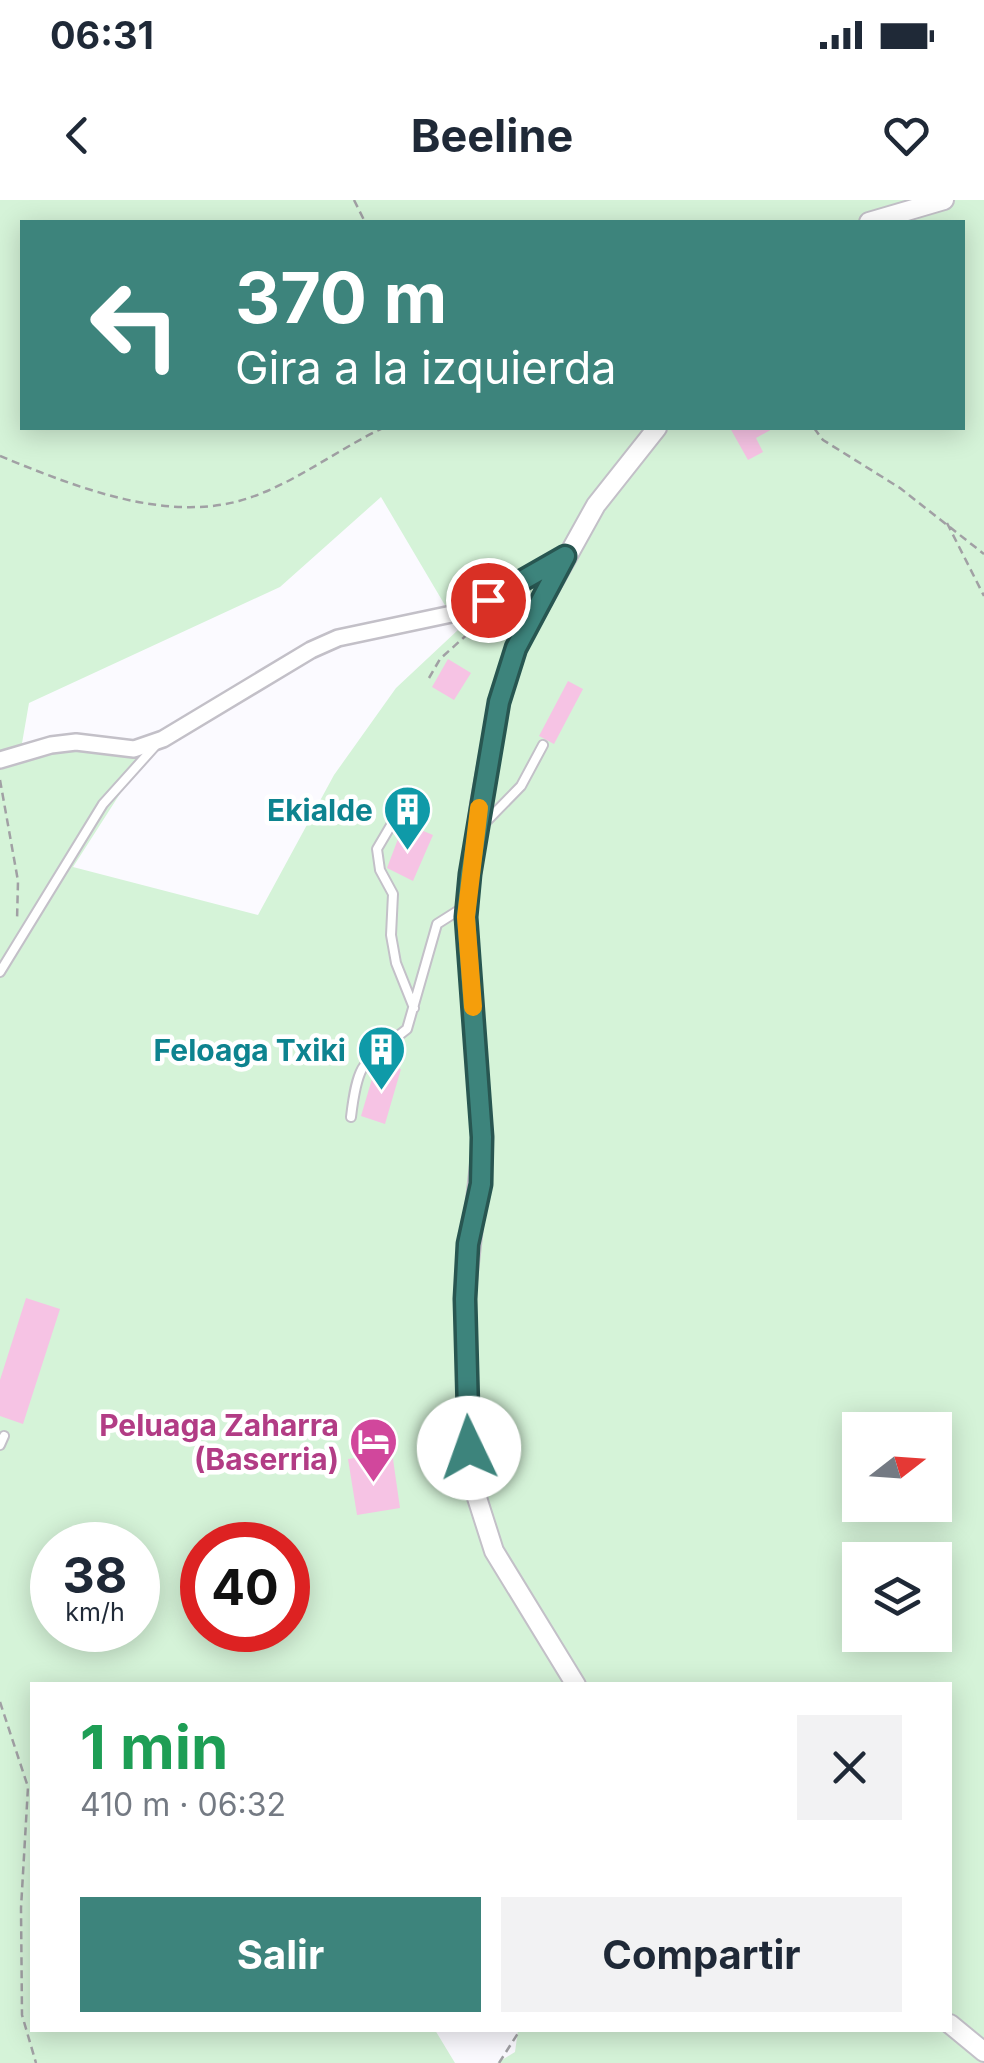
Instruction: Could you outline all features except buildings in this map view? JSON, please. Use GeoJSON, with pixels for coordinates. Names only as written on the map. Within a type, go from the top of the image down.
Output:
{"type":"FeatureCollection","features":[{"type":"Feature","properties":{"kind":"street"},"geometry":{"type":"LineString","coordinates":[[876,220],[944,200]]}},
{"type":"Feature","properties":{"kind":"street"},"geometry":{"type":"LineString","coordinates":[[574,1682],[494,1551],[471,1479],[465,1299],[468,1244],[481,1184],[482,1137],[467,906],[499,702],[516,648],[596,505],[656,430]]}},
{"type":"Feature","properties":{"kind":"street"},"geometry":{"type":"LineString","coordinates":[[0,760],[51,745],[76,742],[134,749],[163,739],[311,650],[338,638],[461,612],[565,556]]}},
{"type":"Feature","properties":{"kind":"street"},"geometry":{"type":"LineString","coordinates":[[952,2026],[984,2052]]}},
{"type":"Feature","properties":{"kind":"lane"},"geometry":{"type":"LineString","coordinates":[[0,972],[111,793],[163,739]]}},
{"type":"Feature","properties":{"kind":"lane"},"geometry":{"type":"LineString","coordinates":[[476,832],[521,786],[543,744]]}},
{"type":"Feature","properties":{"kind":"lane"},"geometry":{"type":"LineString","coordinates":[[397,815],[377,849],[380,870],[393,894],[391,935],[396,963],[414,1008]]}},
{"type":"Feature","properties":{"kind":"lane"},"geometry":{"type":"LineString","coordinates":[[351,1117],[354,1088],[365,1063],[377,1048],[407,1030],[438,924],[467,906]]}},
{"type":"Feature","properties":{"kind":"path"},"geometry":{"type":"LineString","coordinates":[[0,456],[76,486],[158,504],[238,501],[379,430]]}},
{"type":"Feature","properties":{"kind":"path"},"geometry":{"type":"LineString","coordinates":[[816,430],[846,457],[945,521],[984,554]]}},
{"type":"Feature","properties":{"kind":"path"},"geometry":{"type":"LineString","coordinates":[[945,521],[984,596]]}},
{"type":"Feature","properties":{"kind":"path"},"geometry":{"type":"LineString","coordinates":[[429,678],[440,659],[485,618]]}},
{"type":"Feature","properties":{"kind":"path"},"geometry":{"type":"LineString","coordinates":[[0,780],[18,881],[16,947]]}},
{"type":"Feature","properties":{"kind":"path"},"geometry":{"type":"LineString","coordinates":[[0,1702],[28,1787],[21,1908],[22,2016],[36,2063]]}},
{"type":"Feature","properties":{"kind":"path"},"geometry":{"type":"LineString","coordinates":[[499,2063],[519,2032]]}},
{"type":"Feature","properties":{"kind":"green space"},"geometry":{"type":"Polygon","coordinates":[[[0,200],[984,200],[984,2063],[497,2063],[515,2052],[518,2032],[952,2032],[952,1682],[30,1682],[30,2032],[436,2032],[455,2063],[0,2063],[0,200]],[[381,497],[280,587],[29,703],[21,749],[150,747],[73,867],[258,915],[334,775],[396,688],[459,629],[381,497]]]}},
{"type":"Feature","properties":{"kind":"slow traffic"},"geometry":{"type":"LineString","coordinates":[[473,1007],[466,917],[479,808]]}},
{"type":"Feature","properties":{"kind":"place","name":"Ekialde"},"geometry":{"type":"Point","coordinates":[408,852]}},
{"type":"Feature","properties":{"kind":"place","name":"Feloaga Txiki"},"geometry":{"type":"Point","coordinates":[381,1092]}},
{"type":"Feature","properties":{"kind":"place","name":"Peluaga Zaharra (Baserria)"},"geometry":{"type":"Point","coordinates":[374,1484]}},
{"type":"Feature","properties":{"kind":"route"},"geometry":{"type":"LineString","coordinates":[[469,1448],[465,1299],[468,1244],[481,1184],[482,1137],[466,917],[470,874],[499,702],[516,648],[565,556],[488,600]]}}]}
